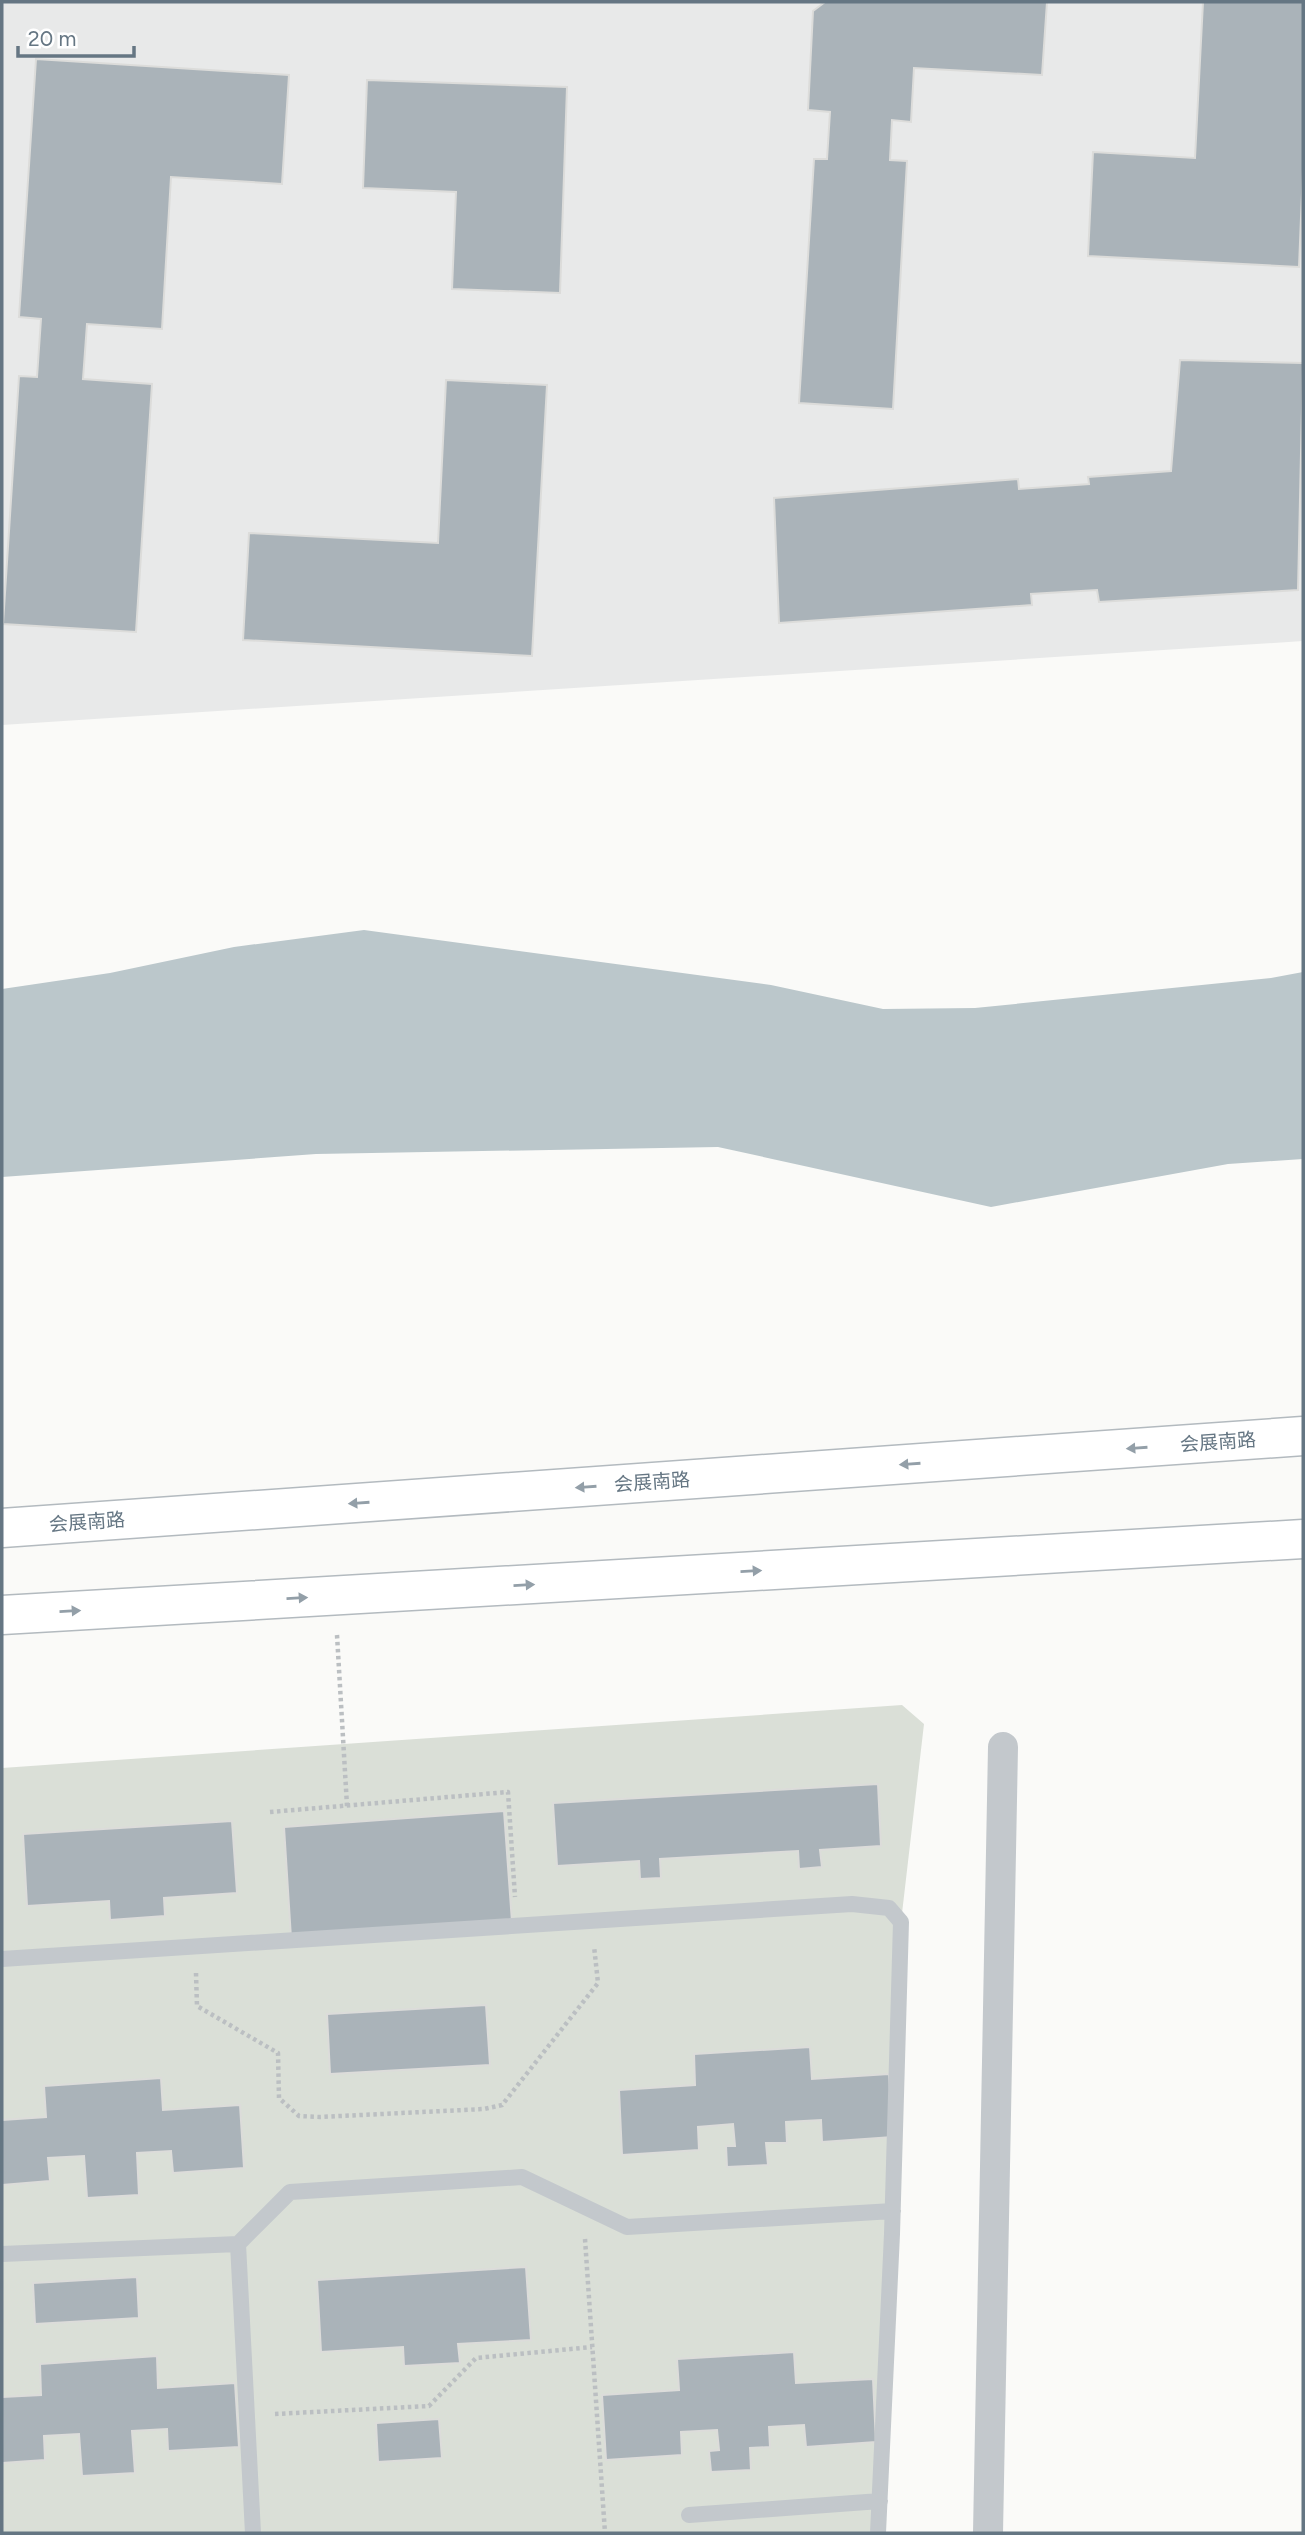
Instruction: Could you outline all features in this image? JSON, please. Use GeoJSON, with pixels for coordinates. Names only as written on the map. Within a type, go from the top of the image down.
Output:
{"type":"FeatureCollection","features":[{"type":"Feature","properties":{"kind":"main road","name":"会展南路"},"geometry":{"type":"LineString","coordinates":[[2,1528],[1303,1436]]}},
{"type":"Feature","properties":{"kind":"main road"},"geometry":{"type":"LineString","coordinates":[[2,1615],[1303,1539]]}},
{"type":"Feature","properties":{"kind":"street"},"geometry":{"type":"LineString","coordinates":[[988,2533],[1003,1747]]}},
{"type":"Feature","properties":{"kind":"lane"},"geometry":{"type":"LineString","coordinates":[[2,1959],[852,1904],[889,1908],[901,1922],[893,2211],[878,2533]]}},
{"type":"Feature","properties":{"kind":"lane"},"geometry":{"type":"LineString","coordinates":[[2,2254],[238,2244],[290,2192],[522,2177],[627,2227],[893,2211]]}},
{"type":"Feature","properties":{"kind":"lane"},"geometry":{"type":"LineString","coordinates":[[238,2244],[253,2533]]}},
{"type":"Feature","properties":{"kind":"lane"},"geometry":{"type":"LineString","coordinates":[[689,2515],[880,2501]]}},
{"type":"Feature","properties":{"kind":"path"},"geometry":{"type":"LineString","coordinates":[[335,1596],[347,1805]]}},
{"type":"Feature","properties":{"kind":"path"},"geometry":{"type":"LineString","coordinates":[[270,1812],[508,1792],[517,1926]]}},
{"type":"Feature","properties":{"kind":"path"},"geometry":{"type":"LineString","coordinates":[[195,1947],[197,2006],[278,2053],[279,2098],[299,2116],[484,2109],[502,2105],[598,1983],[592,1921]]}},
{"type":"Feature","properties":{"kind":"path"},"geometry":{"type":"LineString","coordinates":[[583,2206],[605,2533]]}},
{"type":"Feature","properties":{"kind":"path"},"geometry":{"type":"LineString","coordinates":[[247,2415],[429,2406],[476,2358],[593,2347]]}},
{"type":"Feature","properties":{"kind":"shaded area"},"geometry":{"type":"Polygon","coordinates":[[[2,2],[1303,2],[1303,641],[2,725],[2,2]]]}},
{"type":"Feature","properties":{"kind":"shaded area"},"geometry":{"type":"Polygon","coordinates":[[[364,930],[771,985],[883,1009],[975,1008],[1271,978],[1303,972],[1303,1159],[1228,1164],[991,1207],[718,1147],[316,1154],[2,1177],[2,989],[110,973],[234,947],[364,930]]]}},
{"type":"Feature","properties":{"kind":"shaded area"},"geometry":{"type":"Polygon","coordinates":[[[902,1705],[924,1724],[901,1922],[878,2533],[2,2533],[2,1768],[902,1705]]]}},
{"type":"Feature","properties":{"kind":"building"},"geometry":{"type":"Polygon","coordinates":[[[825,2],[1047,2],[1042,75],[914,68],[911,122],[892,120],[890,160],[907,161],[893,409],[799,403],[814,159],[827,159],[830,112],[808,110],[813,11],[825,2]]]}},
{"type":"Feature","properties":{"kind":"building"},"geometry":{"type":"Polygon","coordinates":[[[1203,2],[1303,2],[1303,169],[1299,267],[1088,256],[1093,152],[1195,158],[1203,2]]]}},
{"type":"Feature","properties":{"kind":"building"},"geometry":{"type":"Polygon","coordinates":[[[36,59],[289,75],[282,184],[171,177],[162,329],[87,324],[83,379],[152,384],[136,632],[3,624],[19,376],[37,377],[41,319],[19,317],[36,59]]]}},
{"type":"Feature","properties":{"kind":"building"},"geometry":{"type":"Polygon","coordinates":[[[367,80],[567,87],[560,293],[452,289],[456,192],[363,188],[367,80]]]}},
{"type":"Feature","properties":{"kind":"building"},"geometry":{"type":"Polygon","coordinates":[[[1180,360],[1303,363],[1298,590],[1099,602],[1097,590],[1031,594],[1032,605],[779,623],[774,498],[1018,479],[1019,489],[1089,484],[1088,477],[1171,471],[1180,360]]]}},
{"type":"Feature","properties":{"kind":"building"},"geometry":{"type":"Polygon","coordinates":[[[446,380],[547,385],[532,656],[243,640],[249,533],[438,543],[446,380]]]}},
{"type":"Feature","properties":{"kind":"building"},"geometry":{"type":"Polygon","coordinates":[[[878,1784],[881,1846],[820,1850],[822,1867],[799,1869],[798,1851],[660,1859],[661,1878],[640,1879],[639,1861],[557,1866],[553,1803],[878,1784]]]}},
{"type":"Feature","properties":{"kind":"building"},"geometry":{"type":"Polygon","coordinates":[[[504,1811],[512,1922],[291,1938],[284,1827],[504,1811]]]}},
{"type":"Feature","properties":{"kind":"building"},"geometry":{"type":"Polygon","coordinates":[[[232,1821],[237,1893],[164,1898],[165,1916],[110,1920],[109,1901],[27,1906],[23,1834],[232,1821]]]}},
{"type":"Feature","properties":{"kind":"building"},"geometry":{"type":"Polygon","coordinates":[[[486,2005],[490,2065],[330,2074],[327,2014],[486,2005]]]}},
{"type":"Feature","properties":{"kind":"building"},"geometry":{"type":"Polygon","coordinates":[[[810,2047],[812,2079],[889,2074],[893,2137],[822,2142],[821,2120],[786,2122],[787,2143],[766,2143],[768,2165],[727,2167],[726,2146],[735,2146],[733,2124],[698,2127],[699,2150],[622,2155],[619,2090],[695,2085],[694,2054],[810,2047]]]}},
{"type":"Feature","properties":{"kind":"building"},"geometry":{"type":"Polygon","coordinates":[[[161,2078],[163,2110],[240,2105],[244,2168],[173,2173],[171,2151],[137,2153],[139,2195],[87,2198],[84,2156],[48,2158],[50,2181],[2,2185],[2,2120],[46,2117],[44,2086],[161,2078]]]}},
{"type":"Feature","properties":{"kind":"building"},"geometry":{"type":"Polygon","coordinates":[[[526,2267],[531,2340],[458,2344],[460,2363],[404,2366],[403,2347],[321,2352],[317,2280],[526,2267]]]}},
{"type":"Feature","properties":{"kind":"building"},"geometry":{"type":"Polygon","coordinates":[[[137,2277],[139,2318],[35,2324],[33,2283],[137,2277]]]}},
{"type":"Feature","properties":{"kind":"building"},"geometry":{"type":"Polygon","coordinates":[[[794,2352],[796,2383],[873,2379],[876,2442],[806,2447],[804,2425],[769,2427],[770,2447],[750,2448],[751,2470],[711,2472],[709,2451],[719,2450],[717,2430],[681,2432],[682,2455],[606,2460],[602,2395],[679,2390],[677,2359],[794,2352]]]}},
{"type":"Feature","properties":{"kind":"building"},"geometry":{"type":"Polygon","coordinates":[[[157,2356],[158,2388],[235,2383],[239,2447],[168,2451],[167,2429],[132,2431],[135,2473],[82,2476],[79,2434],[44,2436],[45,2460],[2,2463],[2,2397],[41,2395],[40,2364],[157,2356]]]}},
{"type":"Feature","properties":{"kind":"building"},"geometry":{"type":"Polygon","coordinates":[[[439,2419],[442,2458],[378,2462],[376,2423],[439,2419]]]}}]}
